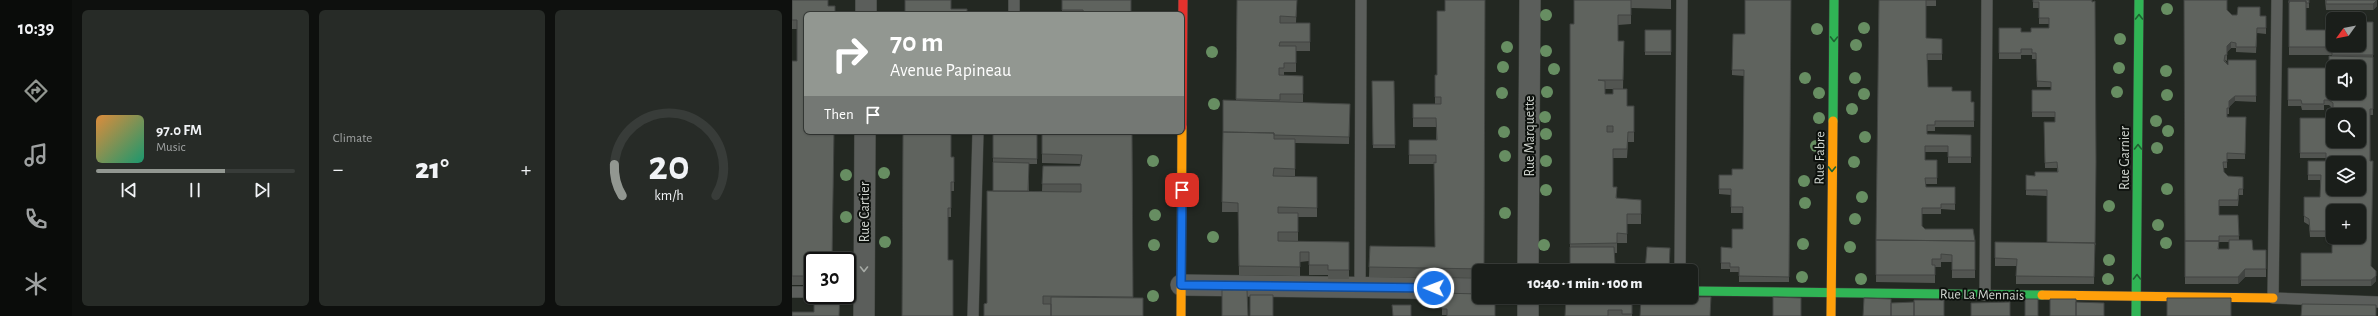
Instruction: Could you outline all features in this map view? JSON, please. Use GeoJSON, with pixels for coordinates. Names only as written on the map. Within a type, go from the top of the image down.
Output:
{"type":"FeatureCollection","features":[{"type":"Feature","properties":{"kind":"street"},"geometry":{"type":"LineString","coordinates":[[866,0],[866,12]]}},
{"type":"Feature","properties":{"kind":"street"},"geometry":{"type":"LineString","coordinates":[[1183,0],[1183,12]]}},
{"type":"Feature","properties":{"kind":"street","name":"Rue Marquette"},"geometry":{"type":"LineString","coordinates":[[1528,264],[1530,0]]}},
{"type":"Feature","properties":{"kind":"street","name":"Rue Fabre"},"geometry":{"type":"LineString","coordinates":[[1831,316],[1834,0]]}},
{"type":"Feature","properties":{"kind":"street","name":"Rue Garnier"},"geometry":{"type":"LineString","coordinates":[[2136,316],[2139,0]]}},
{"type":"Feature","properties":{"kind":"street","name":"Rue Cartier"},"geometry":{"type":"LineString","coordinates":[[856,276],[865,134]]}},
{"type":"Feature","properties":{"kind":"street"},"geometry":{"type":"LineString","coordinates":[[1181,316],[1182,134]]}},
{"type":"Feature","properties":{"kind":"street"},"geometry":{"type":"LineString","coordinates":[[1181,285],[1472,289]]}},
{"type":"Feature","properties":{"kind":"street","name":"Rue La Mennais"},"geometry":{"type":"LineString","coordinates":[[1698,290],[2273,298]]}},
{"type":"Feature","properties":{"kind":"street","name":"Rue Cartier"},"geometry":{"type":"LineString","coordinates":[[856,295],[864,316]]}},
{"type":"Feature","properties":{"kind":"street"},"geometry":{"type":"LineString","coordinates":[[1528,304],[1528,316]]}},
{"type":"Feature","properties":{"kind":"lane"},"geometry":{"type":"LineString","coordinates":[[1014,0],[1014,12]]}},
{"type":"Feature","properties":{"kind":"lane"},"geometry":{"type":"LineString","coordinates":[[1360,287],[1361,0]]}},
{"type":"Feature","properties":{"kind":"lane"},"geometry":{"type":"LineString","coordinates":[[1680,264],[1682,0]]}},
{"type":"Feature","properties":{"kind":"lane"},"geometry":{"type":"LineString","coordinates":[[1984,295],[1987,0]]}},
{"type":"Feature","properties":{"kind":"lane"},"geometry":{"type":"LineString","coordinates":[[2278,0],[2273,298],[2378,302]]}},
{"type":"Feature","properties":{"kind":"lane"},"geometry":{"type":"LineString","coordinates":[[973,316],[978,134]]}},
{"type":"Feature","properties":{"kind":"lane"},"geometry":{"type":"LineString","coordinates":[[792,292],[804,292]]}},
{"type":"Feature","properties":{"kind":"building"},"geometry":{"type":"Polygon","coordinates":[[[792,0],[828,0],[828,6],[835,6],[835,12],[804,12],[804,134],[834,134],[832,252],[804,252],[804,276],[792,276],[792,61],[797,61],[797,20],[792,20],[792,0]]]}},
{"type":"Feature","properties":{"kind":"building"},"geometry":{"type":"Polygon","coordinates":[[[905,0],[951,0],[951,9],[967,9],[967,12],[905,12],[905,0]]]}},
{"type":"Feature","properties":{"kind":"building"},"geometry":{"type":"Polygon","coordinates":[[[1062,0],[1131,0],[1131,12],[1084,12],[1083,10],[1062,10],[1062,0]]]}},
{"type":"Feature","properties":{"kind":"building"},"geometry":{"type":"Polygon","coordinates":[[[1237,0],[1297,0],[1296,17],[1280,16],[1280,23],[1310,23],[1310,42],[1280,42],[1279,46],[1296,46],[1296,63],[1284,63],[1284,68],[1279,68],[1279,75],[1303,76],[1303,94],[1280,94],[1280,100],[1236,99],[1237,0]]]}},
{"type":"Feature","properties":{"kind":"building"},"geometry":{"type":"Polygon","coordinates":[[[1445,0],[1485,0],[1484,264],[1472,264],[1472,269],[1369,267],[1370,246],[1435,247],[1434,162],[1436,163],[1436,155],[1409,155],[1409,140],[1437,140],[1436,118],[1413,118],[1413,104],[1441,104],[1441,97],[1435,97],[1435,75],[1437,75],[1437,11],[1445,11],[1445,0]]]}},
{"type":"Feature","properties":{"kind":"building"},"geometry":{"type":"Polygon","coordinates":[[[1574,0],[1631,0],[1631,15],[1618,15],[1618,41],[1624,41],[1623,80],[1598,80],[1605,81],[1605,94],[1613,94],[1613,89],[1627,89],[1627,106],[1634,106],[1634,132],[1628,132],[1627,149],[1613,149],[1613,187],[1617,187],[1616,198],[1641,200],[1641,214],[1627,214],[1627,234],[1617,233],[1617,243],[1570,244],[1570,24],[1574,24],[1574,0]],[[1607,126],[1607,132],[1613,132],[1613,126],[1607,126]]]}},
{"type":"Feature","properties":{"kind":"building"},"geometry":{"type":"Polygon","coordinates":[[[1745,0],[1791,0],[1789,277],[1739,276],[1739,267],[1730,267],[1730,263],[1721,263],[1721,247],[1732,248],[1732,229],[1743,229],[1743,207],[1731,207],[1731,189],[1719,189],[1719,175],[1732,175],[1732,169],[1743,169],[1744,70],[1732,70],[1733,34],[1745,34],[1745,0]]]}},
{"type":"Feature","properties":{"kind":"building"},"geometry":{"type":"Polygon","coordinates":[[[1879,0],[1926,0],[1926,38],[1942,39],[1942,54],[1927,54],[1928,87],[1952,87],[1952,91],[1971,91],[1971,102],[1974,102],[1974,121],[1935,121],[1935,125],[1927,125],[1927,134],[1971,135],[1971,157],[1948,157],[1948,146],[1925,146],[1925,160],[1937,160],[1937,178],[1925,178],[1926,187],[1955,187],[1955,204],[1941,204],[1941,208],[1922,208],[1922,226],[1925,229],[1973,229],[1975,241],[1876,240],[1879,0]]]}},
{"type":"Feature","properties":{"kind":"building"},"geometry":{"type":"Polygon","coordinates":[[[2033,0],[2095,1],[2096,162],[2095,245],[2095,243],[2047,242],[2047,190],[2026,190],[2026,175],[2035,176],[2035,172],[2058,172],[2057,162],[2045,163],[2044,122],[2055,122],[2055,112],[2032,112],[2032,90],[2051,90],[2051,82],[2037,81],[2036,53],[2032,53],[2032,49],[2021,49],[2021,53],[1999,53],[1999,28],[2021,28],[2021,32],[2031,32],[2031,28],[2049,28],[2049,18],[2039,18],[2039,2],[2033,2],[2033,0]]]}},
{"type":"Feature","properties":{"kind":"building"},"geometry":{"type":"Polygon","coordinates":[[[2184,0],[2227,0],[2227,10],[2232,15],[2237,15],[2238,7],[2260,7],[2260,16],[2266,16],[2266,28],[2257,28],[2256,47],[2236,47],[2236,43],[2231,42],[2227,46],[2227,55],[2225,55],[2224,61],[2228,65],[2228,60],[2256,60],[2256,96],[2235,96],[2229,101],[2229,108],[2227,108],[2227,117],[2246,117],[2245,154],[2227,153],[2227,162],[2223,162],[2224,172],[2228,176],[2243,177],[2243,189],[2239,189],[2238,200],[2219,200],[2219,215],[2238,215],[2239,236],[2219,236],[2219,241],[2185,241],[2184,0]]]}},
{"type":"Feature","properties":{"kind":"building"},"geometry":{"type":"Polygon","coordinates":[[[2289,0],[2309,0],[2309,3],[2306,3],[2306,1],[2289,0]]]}},
{"type":"Feature","properties":{"kind":"building"},"geometry":{"type":"Polygon","coordinates":[[[2326,0],[2377,0],[2373,4],[2326,4],[2326,0]]]}},
{"type":"Feature","properties":{"kind":"building"},"geometry":{"type":"Polygon","coordinates":[[[2289,1],[2306,1],[2306,30],[2326,30],[2326,47],[2289,47],[2289,1]]]}},
{"type":"Feature","properties":{"kind":"building"},"geometry":{"type":"Polygon","coordinates":[[[2366,22],[2373,22],[2373,55],[2332,55],[2332,52],[2366,52],[2366,22]]]}},
{"type":"Feature","properties":{"kind":"building"},"geometry":{"type":"Polygon","coordinates":[[[1645,30],[1671,30],[1671,52],[1645,52],[1645,30]]]}},
{"type":"Feature","properties":{"kind":"building"},"geometry":{"type":"Polygon","coordinates":[[[2329,56],[2373,57],[2373,109],[2370,109],[2370,161],[2373,161],[2371,266],[2376,271],[2376,276],[2371,280],[2301,280],[2301,253],[2332,253],[2332,244],[2366,244],[2366,204],[2326,204],[2326,231],[2310,231],[2309,219],[2304,216],[2304,197],[2320,197],[2321,175],[2308,175],[2308,161],[2326,161],[2326,196],[2366,196],[2366,156],[2326,156],[2326,153],[2300,153],[2300,118],[2326,118],[2326,148],[2366,148],[2366,108],[2333,108],[2333,103],[2329,100],[2366,100],[2366,60],[2329,60],[2329,56]]]}},
{"type":"Feature","properties":{"kind":"building"},"geometry":{"type":"Polygon","coordinates":[[[2288,68],[2326,68],[2326,100],[2324,100],[2324,104],[2302,104],[2301,100],[2288,100],[2288,68]]]}},
{"type":"Feature","properties":{"kind":"building"},"geometry":{"type":"Polygon","coordinates":[[[1372,81],[1394,81],[1395,145],[1373,145],[1372,81]]]}},
{"type":"Feature","properties":{"kind":"building"},"geometry":{"type":"Polygon","coordinates":[[[1223,100],[1350,104],[1349,137],[1223,132],[1223,100]]]}},
{"type":"Feature","properties":{"kind":"building"},"geometry":{"type":"Polygon","coordinates":[[[1223,132],[1274,133],[1274,139],[1295,139],[1295,169],[1274,168],[1273,176],[1317,177],[1317,208],[1278,207],[1278,213],[1298,213],[1298,232],[1278,232],[1278,241],[1349,242],[1349,270],[1328,270],[1328,265],[1309,265],[1309,252],[1300,252],[1300,267],[1239,266],[1238,203],[1222,202],[1223,132]]]}},
{"type":"Feature","properties":{"kind":"building"},"geometry":{"type":"Polygon","coordinates":[[[903,134],[951,134],[951,157],[954,157],[954,182],[951,182],[951,208],[948,208],[948,260],[953,260],[953,316],[902,316],[903,134]]]}},
{"type":"Feature","properties":{"kind":"building"},"geometry":{"type":"Polygon","coordinates":[[[993,134],[1037,134],[1037,159],[993,158],[993,134]]]}},
{"type":"Feature","properties":{"kind":"building"},"geometry":{"type":"Polygon","coordinates":[[[1042,134],[1132,134],[1133,297],[1043,296],[1043,304],[1051,304],[1051,316],[984,316],[984,304],[987,303],[987,191],[1081,192],[1081,184],[1042,184],[1043,166],[1080,166],[1082,155],[1042,154],[1042,134]]]}},
{"type":"Feature","properties":{"kind":"building"},"geometry":{"type":"Polygon","coordinates":[[[993,162],[1029,163],[1028,191],[993,191],[993,162]]]}},
{"type":"Feature","properties":{"kind":"building"},"geometry":{"type":"Polygon","coordinates":[[[1876,240],[1975,241],[1975,270],[1952,270],[1952,255],[1941,254],[1941,259],[1932,259],[1932,265],[1935,265],[1935,275],[1876,275],[1876,240]]]}},
{"type":"Feature","properties":{"kind":"building"},"geometry":{"type":"Polygon","coordinates":[[[2229,240],[2252,240],[2253,250],[2266,250],[2266,269],[2245,269],[2238,277],[2185,277],[2185,241],[2219,241],[2218,249],[2229,249],[2229,240]]]}},
{"type":"Feature","properties":{"kind":"building"},"geometry":{"type":"Polygon","coordinates":[[[1995,242],[2095,243],[2094,277],[2016,276],[2017,259],[1995,258],[1995,242]]]}},
{"type":"Feature","properties":{"kind":"building"},"geometry":{"type":"Polygon","coordinates":[[[1570,247],[1614,247],[1615,264],[1570,264],[1570,247]]]}},
{"type":"Feature","properties":{"kind":"building"},"geometry":{"type":"Polygon","coordinates":[[[1647,247],[1670,248],[1669,264],[1646,264],[1647,247]]]}},
{"type":"Feature","properties":{"kind":"building"},"geometry":{"type":"Polygon","coordinates":[[[1222,290],[1247,290],[1248,316],[1222,316],[1222,290]]]}},
{"type":"Feature","properties":{"kind":"building"},"geometry":{"type":"Polygon","coordinates":[[[1442,293],[1472,294],[1472,304],[1495,304],[1495,316],[1447,316],[1447,309],[1442,309],[1442,293]]]}},
{"type":"Feature","properties":{"kind":"building"},"geometry":{"type":"Polygon","coordinates":[[[1250,295],[1273,295],[1273,316],[1250,316],[1250,295]]]}},
{"type":"Feature","properties":{"kind":"building"},"geometry":{"type":"Polygon","coordinates":[[[1051,297],[1143,298],[1143,316],[1051,316],[1051,297]]]}},
{"type":"Feature","properties":{"kind":"building"},"geometry":{"type":"Polygon","coordinates":[[[1698,297],[1711,297],[1710,316],[1640,316],[1641,304],[1698,304],[1698,297]]]}},
{"type":"Feature","properties":{"kind":"building"},"geometry":{"type":"Polygon","coordinates":[[[1773,297],[1801,298],[1801,316],[1773,316],[1773,297]]]}},
{"type":"Feature","properties":{"kind":"building"},"geometry":{"type":"Polygon","coordinates":[[[1864,298],[1891,299],[1891,316],[1863,316],[1864,298]]]}},
{"type":"Feature","properties":{"kind":"building"},"geometry":{"type":"Polygon","coordinates":[[[2167,298],[2231,298],[2231,316],[2167,316],[2167,298]]]}},
{"type":"Feature","properties":{"kind":"building"},"geometry":{"type":"Polygon","coordinates":[[[2025,299],[2038,299],[2038,316],[2025,316],[2025,299]]]}},
{"type":"Feature","properties":{"kind":"building"},"geometry":{"type":"Polygon","coordinates":[[[2050,299],[2076,299],[2076,316],[2050,316],[2050,299]]]}},
{"type":"Feature","properties":{"kind":"building"},"geometry":{"type":"Polygon","coordinates":[[[1914,300],[1944,300],[1944,316],[1914,316],[1914,300]]]}},
{"type":"Feature","properties":{"kind":"building"},"geometry":{"type":"Polygon","coordinates":[[[1914,302],[1914,316],[1891,316],[1891,303],[1914,302]]]}},
{"type":"Feature","properties":{"kind":"building"},"geometry":{"type":"Polygon","coordinates":[[[2010,302],[2010,316],[1971,316],[1971,303],[2010,302]]]}},
{"type":"Feature","properties":{"kind":"building"},"geometry":{"type":"Polygon","coordinates":[[[2076,302],[2104,303],[2104,316],[2076,316],[2076,302]]]}},
{"type":"Feature","properties":{"kind":"building"},"geometry":{"type":"Polygon","coordinates":[[[814,304],[840,304],[839,316],[792,316],[792,312],[814,312],[814,304]]]}},
{"type":"Feature","properties":{"kind":"building"},"geometry":{"type":"Polygon","coordinates":[[[1566,304],[1632,304],[1632,314],[1622,314],[1622,310],[1608,310],[1608,316],[1565,316],[1566,304]]]}},
{"type":"Feature","properties":{"kind":"building"},"geometry":{"type":"Polygon","coordinates":[[[2302,304],[2376,305],[2376,316],[2301,316],[2302,304]]]}},
{"type":"Feature","properties":{"kind":"building"},"geometry":{"type":"Polygon","coordinates":[[[1392,305],[1411,305],[1411,316],[1393,316],[1392,305]]]}},
{"type":"Feature","properties":{"kind":"traffic: fast"},"geometry":{"type":"LineString","coordinates":[[1833,121],[1834,0]]}},
{"type":"Feature","properties":{"kind":"traffic: fast"},"geometry":{"type":"LineString","coordinates":[[2136,316],[2139,0]]}},
{"type":"Feature","properties":{"kind":"traffic: fast"},"geometry":{"type":"LineString","coordinates":[[1698,291],[2042,295]]}},
{"type":"Feature","properties":{"kind":"traffic: slow"},"geometry":{"type":"LineString","coordinates":[[1831,316],[1833,121]]}},
{"type":"Feature","properties":{"kind":"traffic: slow"},"geometry":{"type":"LineString","coordinates":[[1181,316],[1182,134]]}},
{"type":"Feature","properties":{"kind":"traffic: slow"},"geometry":{"type":"LineString","coordinates":[[2042,295],[2273,298]]}},
{"type":"Feature","properties":{"kind":"traffic: jam"},"geometry":{"type":"LineString","coordinates":[[1183,0],[1183,12]]}},
{"type":"Feature","properties":{"kind":"route"},"geometry":{"type":"LineString","coordinates":[[1182,190],[1181,285],[1434,288]]}}]}
